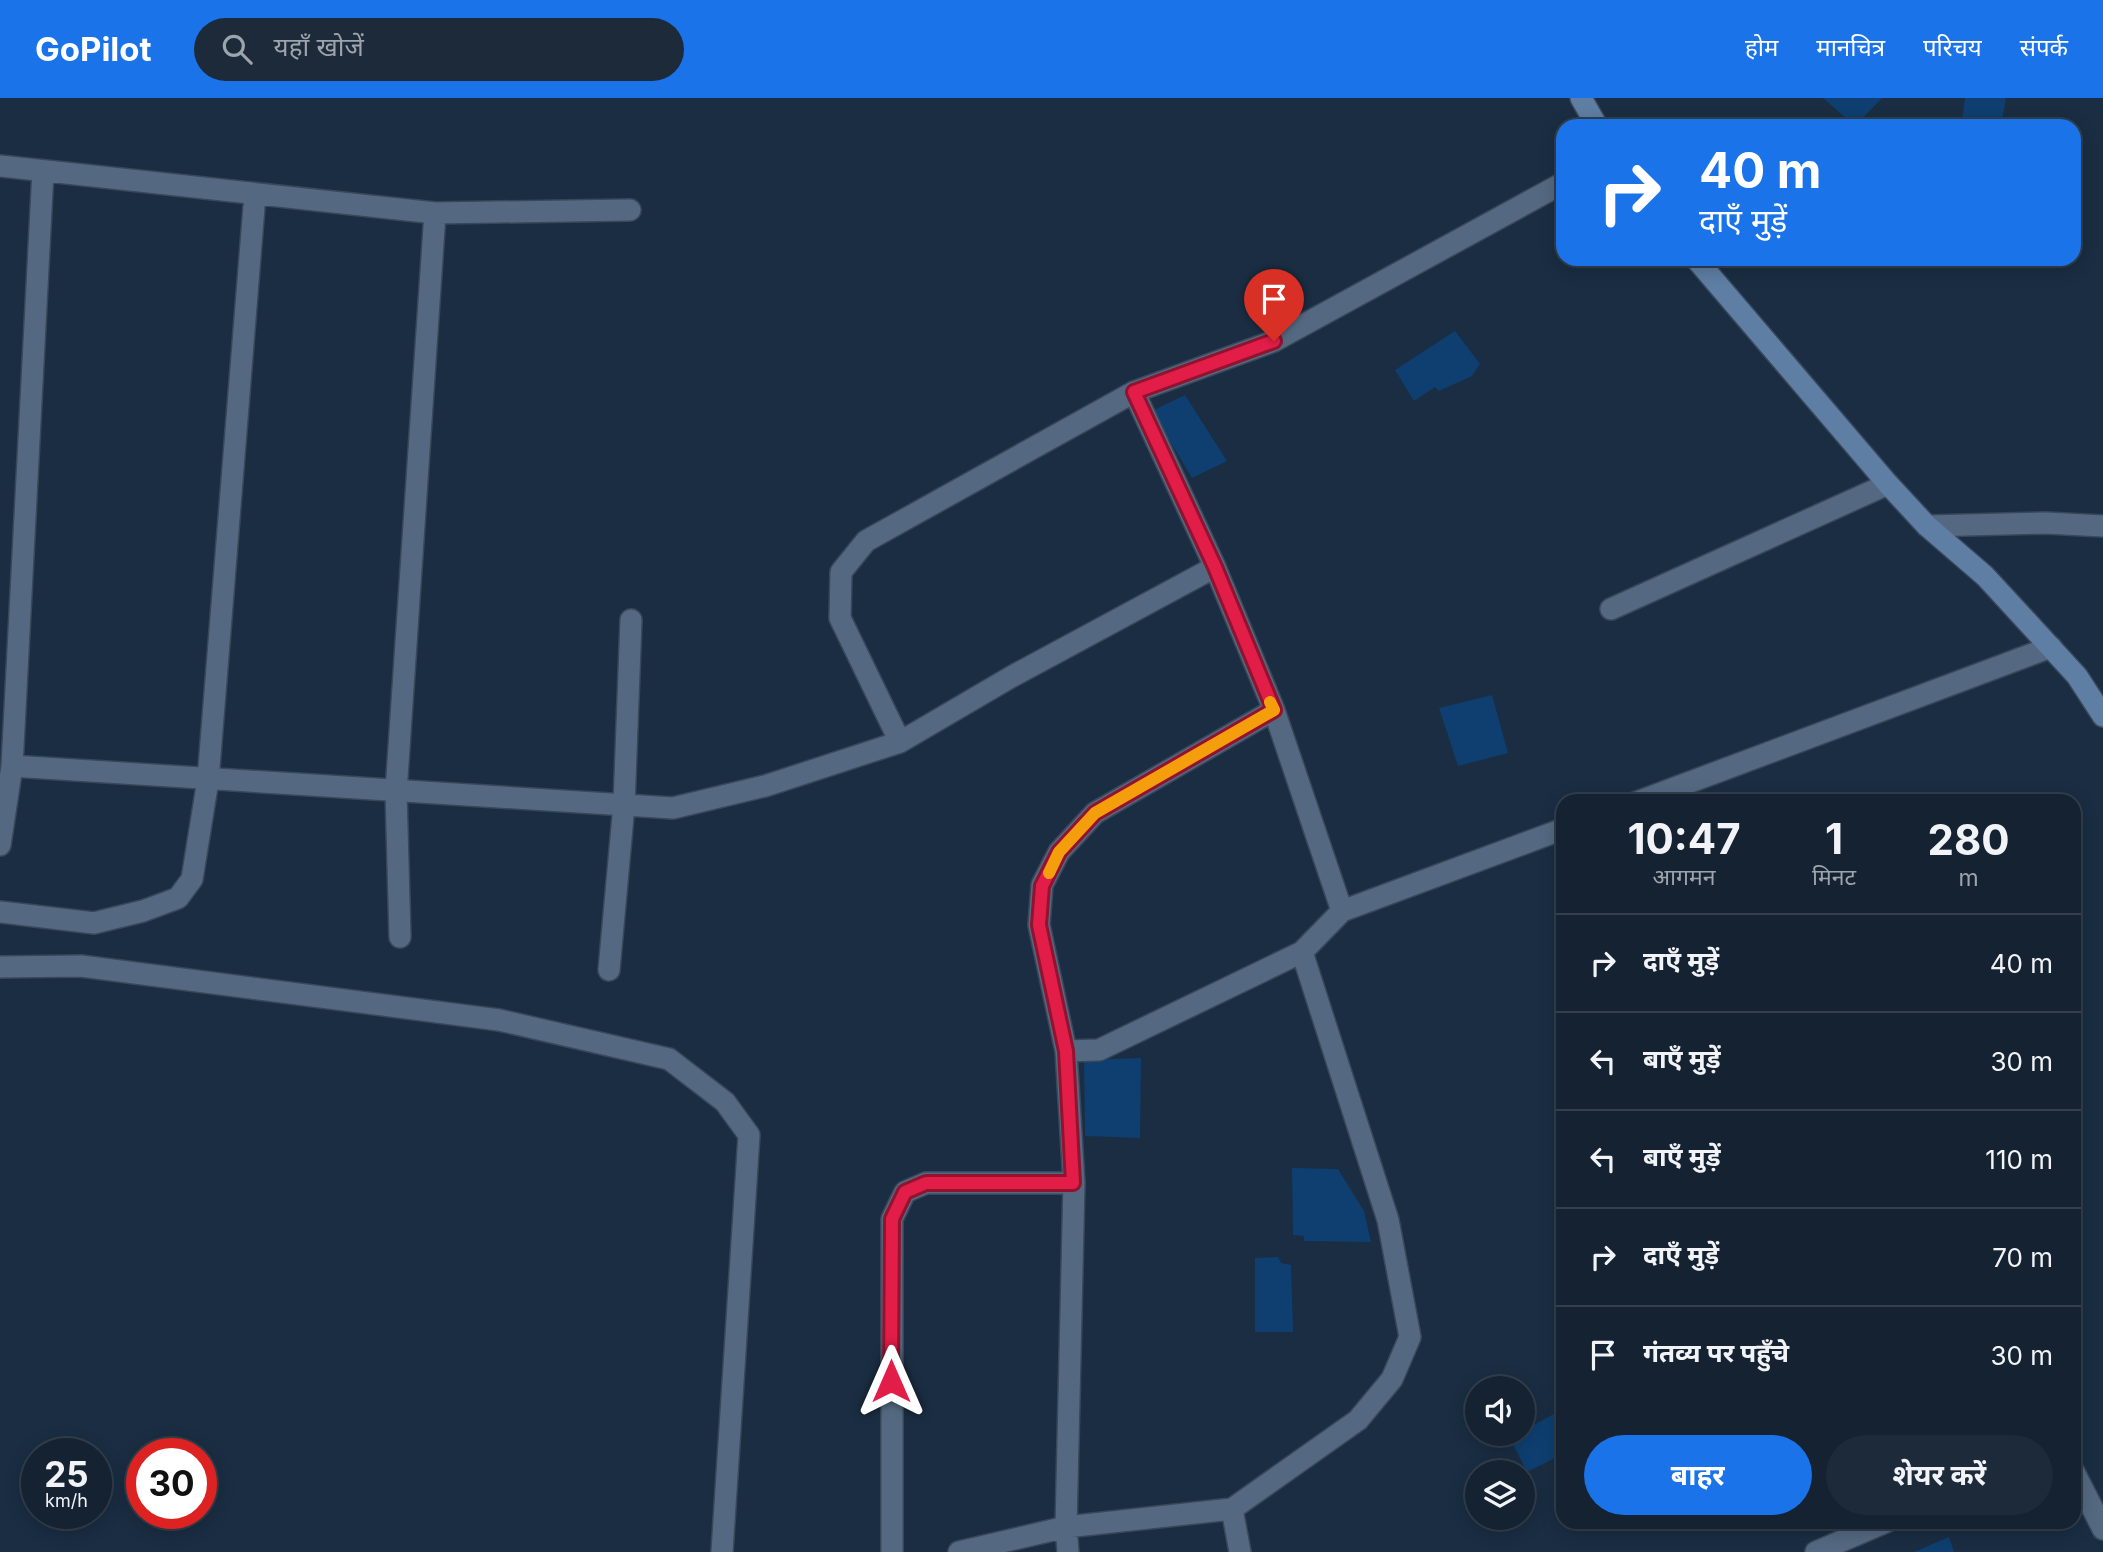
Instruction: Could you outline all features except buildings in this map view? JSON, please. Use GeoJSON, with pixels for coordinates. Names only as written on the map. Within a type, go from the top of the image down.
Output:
{"type":"FeatureCollection","features":[{"type":"Feature","properties":{"kind":"street"},"geometry":{"type":"LineString","coordinates":[[1581,98],[1593,119]]}},
{"type":"Feature","properties":{"kind":"street"},"geometry":{"type":"LineString","coordinates":[[0,166],[435,213],[630,210]]}},
{"type":"Feature","properties":{"kind":"street"},"geometry":{"type":"LineString","coordinates":[[0,845],[12,766],[43,171]]}},
{"type":"Feature","properties":{"kind":"street"},"geometry":{"type":"LineString","coordinates":[[900,742],[840,618],[841,572],[866,541],[1134,392],[1274,341],[1556,187]]}},
{"type":"Feature","properties":{"kind":"street"},"geometry":{"type":"LineString","coordinates":[[0,912],[94,923],[143,911],[178,898],[192,879],[208,780],[255,194]]}},
{"type":"Feature","properties":{"kind":"street"},"geometry":{"type":"LineString","coordinates":[[400,937],[396,792],[435,213]]}},
{"type":"Feature","properties":{"kind":"street"},"geometry":{"type":"LineString","coordinates":[[1702,266],[1888,484],[1927,526],[1985,576],[2077,677],[2103,716]]}},
{"type":"Feature","properties":{"kind":"street"},"geometry":{"type":"LineString","coordinates":[[1134,392],[1215,567],[1274,710],[1342,912]]}},
{"type":"Feature","properties":{"kind":"street"},"geometry":{"type":"LineString","coordinates":[[1611,609],[1888,484]]}},
{"type":"Feature","properties":{"kind":"street"},"geometry":{"type":"LineString","coordinates":[[1927,526],[2046,523],[2103,526]]}},
{"type":"Feature","properties":{"kind":"street"},"geometry":{"type":"LineString","coordinates":[[12,766],[396,792],[673,807],[765,786],[900,742],[1011,677],[1215,567]]}},
{"type":"Feature","properties":{"kind":"street"},"geometry":{"type":"LineString","coordinates":[[610,970],[624,805],[631,620]]}},
{"type":"Feature","properties":{"kind":"street"},"geometry":{"type":"LineString","coordinates":[[1659,794],[2051,648]]}},
{"type":"Feature","properties":{"kind":"street"},"geometry":{"type":"LineString","coordinates":[[1068,1552],[1066,1527],[1073,1183],[1066,1051],[1039,925],[1042,886],[1059,852],[1095,813],[1274,710]]}},
{"type":"Feature","properties":{"kind":"street"},"geometry":{"type":"LineString","coordinates":[[1066,1051],[1100,1050],[1301,952],[1342,912],[1556,832]]}},
{"type":"Feature","properties":{"kind":"street"},"geometry":{"type":"LineString","coordinates":[[959,1552],[1066,1527],[1232,1508],[1358,1420],[1392,1379],[1410,1337],[1388,1220],[1301,952]]}},
{"type":"Feature","properties":{"kind":"street"},"geometry":{"type":"LineString","coordinates":[[0,967],[81,966],[499,1020],[669,1059],[725,1102],[749,1135],[722,1552]]}},
{"type":"Feature","properties":{"kind":"street"},"geometry":{"type":"LineString","coordinates":[[892,1552],[892,1219],[905,1192],[926,1183],[1073,1183]]}},
{"type":"Feature","properties":{"kind":"street"},"geometry":{"type":"LineString","coordinates":[[2081,1486],[2103,1529]]}},
{"type":"Feature","properties":{"kind":"street"},"geometry":{"type":"LineString","coordinates":[[1232,1508],[1240,1552]]}},
{"type":"Feature","properties":{"kind":"street"},"geometry":{"type":"LineString","coordinates":[[1816,1552],[1870,1529]]}},
{"type":"Feature","properties":{"kind":"slow traffic"},"geometry":{"type":"LineString","coordinates":[[1049,873],[1059,852],[1095,813],[1274,710],[1270,702]]}},
{"type":"Feature","properties":{"kind":"route"},"geometry":{"type":"LineString","coordinates":[[891,1381],[892,1219],[905,1192],[926,1183],[1073,1183],[1066,1051],[1039,925],[1042,886],[1059,852],[1095,813],[1274,710],[1215,567],[1134,392],[1274,341]]}}]}
